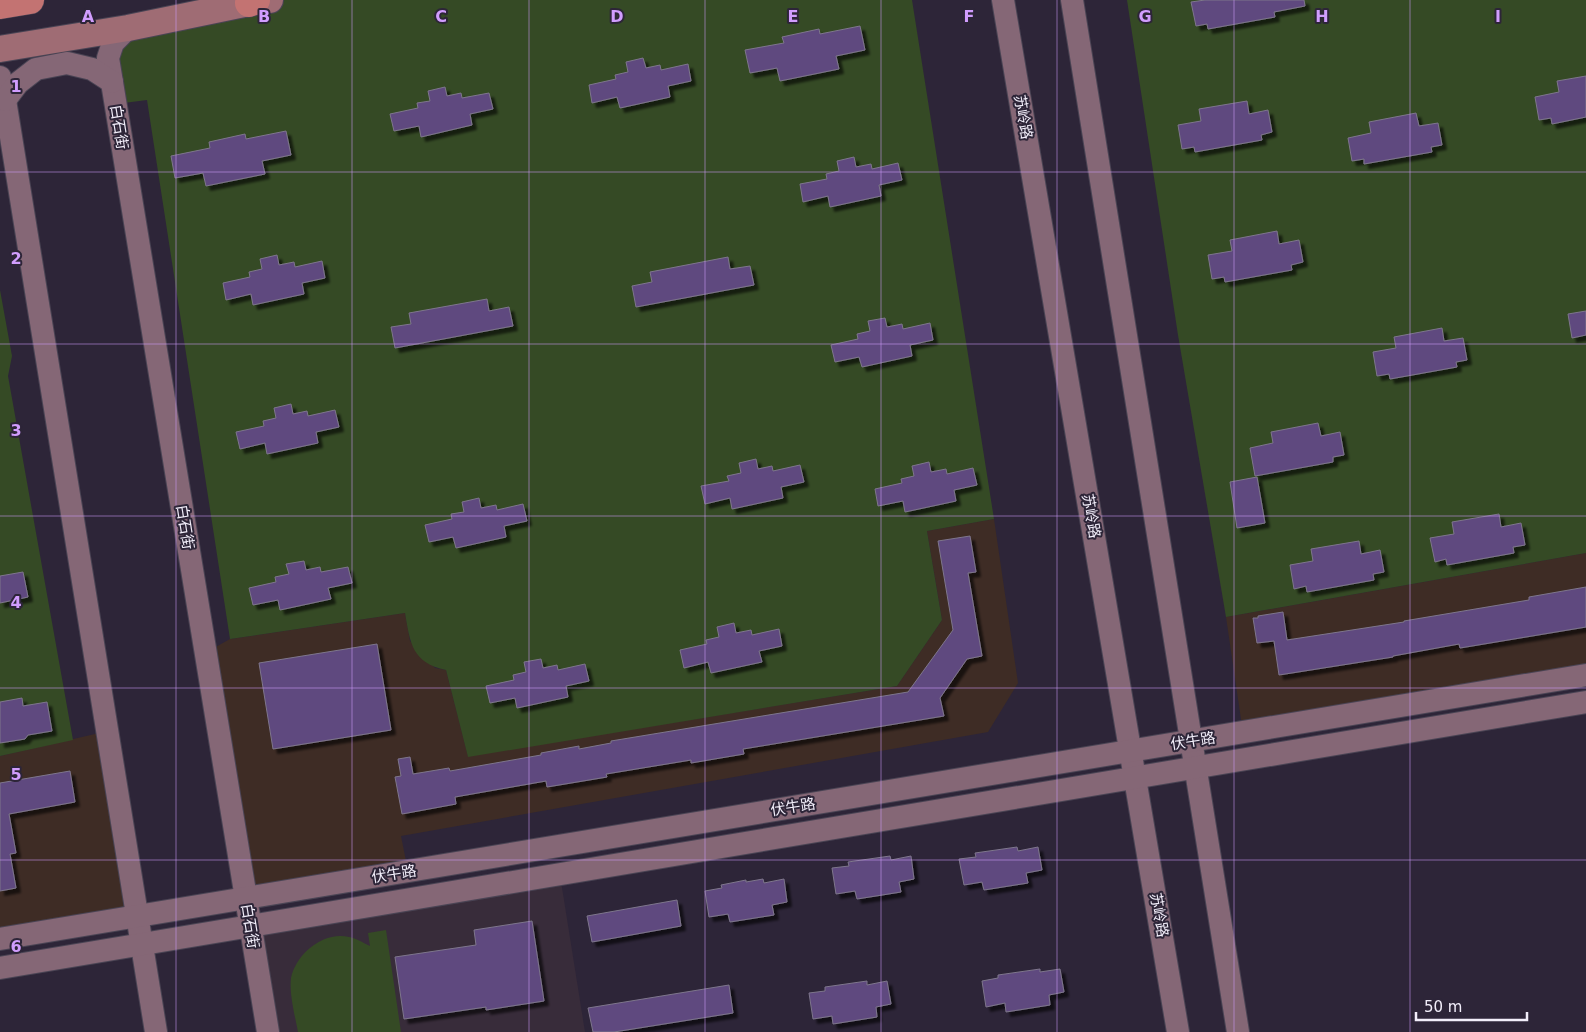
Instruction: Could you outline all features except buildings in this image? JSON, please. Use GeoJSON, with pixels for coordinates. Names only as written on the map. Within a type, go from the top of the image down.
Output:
{"type":"FeatureCollection","features":[{"type":"Feature","properties":{"kind":"highway"},"geometry":{"type":"LineString","coordinates":[[0,5],[30,0]]}},
{"type":"Feature","properties":{"kind":"main road"},"geometry":{"type":"LineString","coordinates":[[0,49],[128,28],[258,1]]}},
{"type":"Feature","properties":{"kind":"street","name":"苏岭路"},"geometry":{"type":"LineString","coordinates":[[1003,0],[1178,1032]]}},
{"type":"Feature","properties":{"kind":"street"},"geometry":{"type":"LineString","coordinates":[[1072,0],[1238,1032]]}},
{"type":"Feature","properties":{"kind":"street","name":"白石街"},"geometry":{"type":"LineString","coordinates":[[128,28],[112,42],[108,58],[268,1032]]}},
{"type":"Feature","properties":{"kind":"street"},"geometry":{"type":"LineString","coordinates":[[5,100],[18,83],[36,69],[67,63],[92,69],[112,82]]}},
{"type":"Feature","properties":{"kind":"street"},"geometry":{"type":"LineString","coordinates":[[0,77],[156,1032]]}},
{"type":"Feature","properties":{"kind":"street","name":"伏牛路"},"geometry":{"type":"LineString","coordinates":[[0,939],[1586,675]]}},
{"type":"Feature","properties":{"kind":"street"},"geometry":{"type":"LineString","coordinates":[[0,968],[1586,702]]}},
{"type":"Feature","properties":{"kind":"shaded area"},"geometry":{"type":"Polygon","coordinates":[[[994,519],[1018,683],[988,732],[401,836],[408,871],[246,898],[205,653],[230,639],[405,613],[410,641],[435,668],[446,670],[468,756],[897,686],[942,620],[927,531],[994,519]]]}},
{"type":"Feature","properties":{"kind":"shaded area"},"geometry":{"type":"Polygon","coordinates":[[[1586,553],[1586,675],[1243,733],[1226,617],[1586,553]]]}},
{"type":"Feature","properties":{"kind":"shaded area"},"geometry":{"type":"Polygon","coordinates":[[[108,731],[138,916],[0,939],[0,756],[108,731]]]}},
{"type":"Feature","properties":{"kind":"shaded area"},"geometry":{"type":"Polygon","coordinates":[[[560,875],[585,1032],[268,1032],[250,927],[560,875]]]}},
{"type":"Feature","properties":{"kind":"green space"},"geometry":{"type":"Polygon","coordinates":[[[270,0],[912,0],[994,519],[927,531],[942,620],[897,686],[468,757],[446,670],[435,667],[419,657],[411,642],[405,613],[230,639],[147,100],[116,104],[113,43],[270,0]]]}},
{"type":"Feature","properties":{"kind":"green space"},"geometry":{"type":"Polygon","coordinates":[[[1127,0],[1586,0],[1586,553],[1226,617],[1178,335],[1127,0]]]}},
{"type":"Feature","properties":{"kind":"green space"},"geometry":{"type":"Polygon","coordinates":[[[0,290],[12,356],[8,376],[73,740],[0,756],[0,290]]]}},
{"type":"Feature","properties":{"kind":"green space"},"geometry":{"type":"Polygon","coordinates":[[[386,930],[401,1032],[298,1032],[291,978],[294,969],[305,953],[321,941],[339,936],[357,939],[370,946],[368,933],[386,930]]]}}]}
